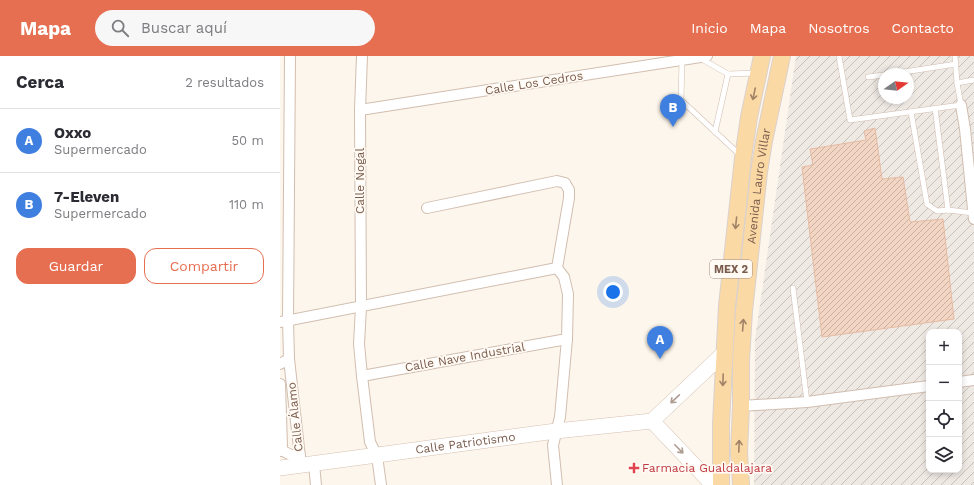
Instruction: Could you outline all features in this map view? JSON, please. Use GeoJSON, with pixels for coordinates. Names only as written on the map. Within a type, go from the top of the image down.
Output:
{"type":"FeatureCollection","features":[{"type":"Feature","properties":{"kind":"main road","name":"Avenida Lauro Villar"},"geometry":{"type":"LineString","coordinates":[[721,485],[721,424],[727,306],[743,158],[762,56]]}},
{"type":"Feature","properties":{"kind":"main road","name":"Avenida Lauro Villar"},"geometry":{"type":"LineString","coordinates":[[741,485],[739,452],[741,360],[744,311],[764,141],[782,56]]}},
{"type":"Feature","properties":{"kind":"street","name":"Calle Álamo"},"geometry":{"type":"LineString","coordinates":[[290,56],[284,361],[305,462],[316,485]]}},
{"type":"Feature","properties":{"kind":"street","name":"Calle Nogal"},"geometry":{"type":"LineString","coordinates":[[362,56],[360,110],[359,344],[370,442],[377,456],[381,485]]}},
{"type":"Feature","properties":{"kind":"street","name":"Calle Los Cedros"},"geometry":{"type":"LineString","coordinates":[[360,110],[703,57]]}},
{"type":"Feature","properties":{"kind":"street"},"geometry":{"type":"LineString","coordinates":[[961,105],[970,129],[974,216]]}},
{"type":"Feature","properties":{"kind":"street"},"geometry":{"type":"LineString","coordinates":[[426,208],[557,180],[565,183],[569,190],[570,198],[557,268],[564,277],[568,294],[567,339],[560,417],[553,445],[557,485]]}},
{"type":"Feature","properties":{"kind":"street"},"geometry":{"type":"LineString","coordinates":[[284,321],[557,268]]}},
{"type":"Feature","properties":{"kind":"street","name":"Calle Nave Industrial"},"geometry":{"type":"LineString","coordinates":[[362,376],[567,339]]}},
{"type":"Feature","properties":{"kind":"street"},"geometry":{"type":"LineString","coordinates":[[713,485],[652,421],[724,353]]}},
{"type":"Feature","properties":{"kind":"street"},"geometry":{"type":"LineString","coordinates":[[962,382],[974,380]]}},
{"type":"Feature","properties":{"kind":"street"},"geometry":{"type":"LineString","coordinates":[[280,384],[281,450],[305,462]]}},
{"type":"Feature","properties":{"kind":"street"},"geometry":{"type":"LineString","coordinates":[[741,406],[807,402],[926,386]]}},
{"type":"Feature","properties":{"kind":"street","name":"Calle Patriotismo"},"geometry":{"type":"LineString","coordinates":[[280,468],[305,462],[377,456],[556,431],[652,421]]}},
{"type":"Feature","properties":{"kind":"lane"},"geometry":{"type":"LineString","coordinates":[[840,56],[850,120],[961,105],[957,83],[955,56]]}},
{"type":"Feature","properties":{"kind":"lane"},"geometry":{"type":"LineString","coordinates":[[703,57],[728,74],[759,72]]}},
{"type":"Feature","properties":{"kind":"lane"},"geometry":{"type":"LineString","coordinates":[[682,60],[681,100],[743,158]]}},
{"type":"Feature","properties":{"kind":"lane"},"geometry":{"type":"LineString","coordinates":[[914,70],[956,64]]}},
{"type":"Feature","properties":{"kind":"lane"},"geometry":{"type":"LineString","coordinates":[[715,132],[728,74]]}},
{"type":"Feature","properties":{"kind":"lane"},"geometry":{"type":"LineString","coordinates":[[868,77],[878,76]]}},
{"type":"Feature","properties":{"kind":"lane"},"geometry":{"type":"LineString","coordinates":[[957,83],[974,80]]}},
{"type":"Feature","properties":{"kind":"lane"},"geometry":{"type":"LineString","coordinates":[[935,108],[948,210]]}},
{"type":"Feature","properties":{"kind":"lane"},"geometry":{"type":"LineString","coordinates":[[911,112],[927,204],[937,211],[948,210],[974,216]]}},
{"type":"Feature","properties":{"kind":"lane"},"geometry":{"type":"LineString","coordinates":[[793,288],[807,402]]}},
{"type":"Feature","properties":{"kind":"shaded area"},"geometry":{"type":"Polygon","coordinates":[[[796,56],[974,56],[974,485],[754,485],[755,339],[796,56]]]}},
{"type":"Feature","properties":{"kind":"building"},"geometry":{"type":"Polygon","coordinates":[[[875,128],[882,179],[903,177],[910,222],[943,219],[954,319],[822,337],[802,167],[813,165],[810,149],[866,140],[864,131],[875,128]]]}},
{"type":"Feature","properties":{"kind":"place","name":"7-Eleven"},"geometry":{"type":"Point","coordinates":[673,127]}},
{"type":"Feature","properties":{"kind":"place","name":"Oxxo"},"geometry":{"type":"Point","coordinates":[660,359]}},
{"type":"Feature","properties":{"kind":"place","name":"Farmacia Gualdalajara"},"geometry":{"type":"Point","coordinates":[634,468]}}]}
